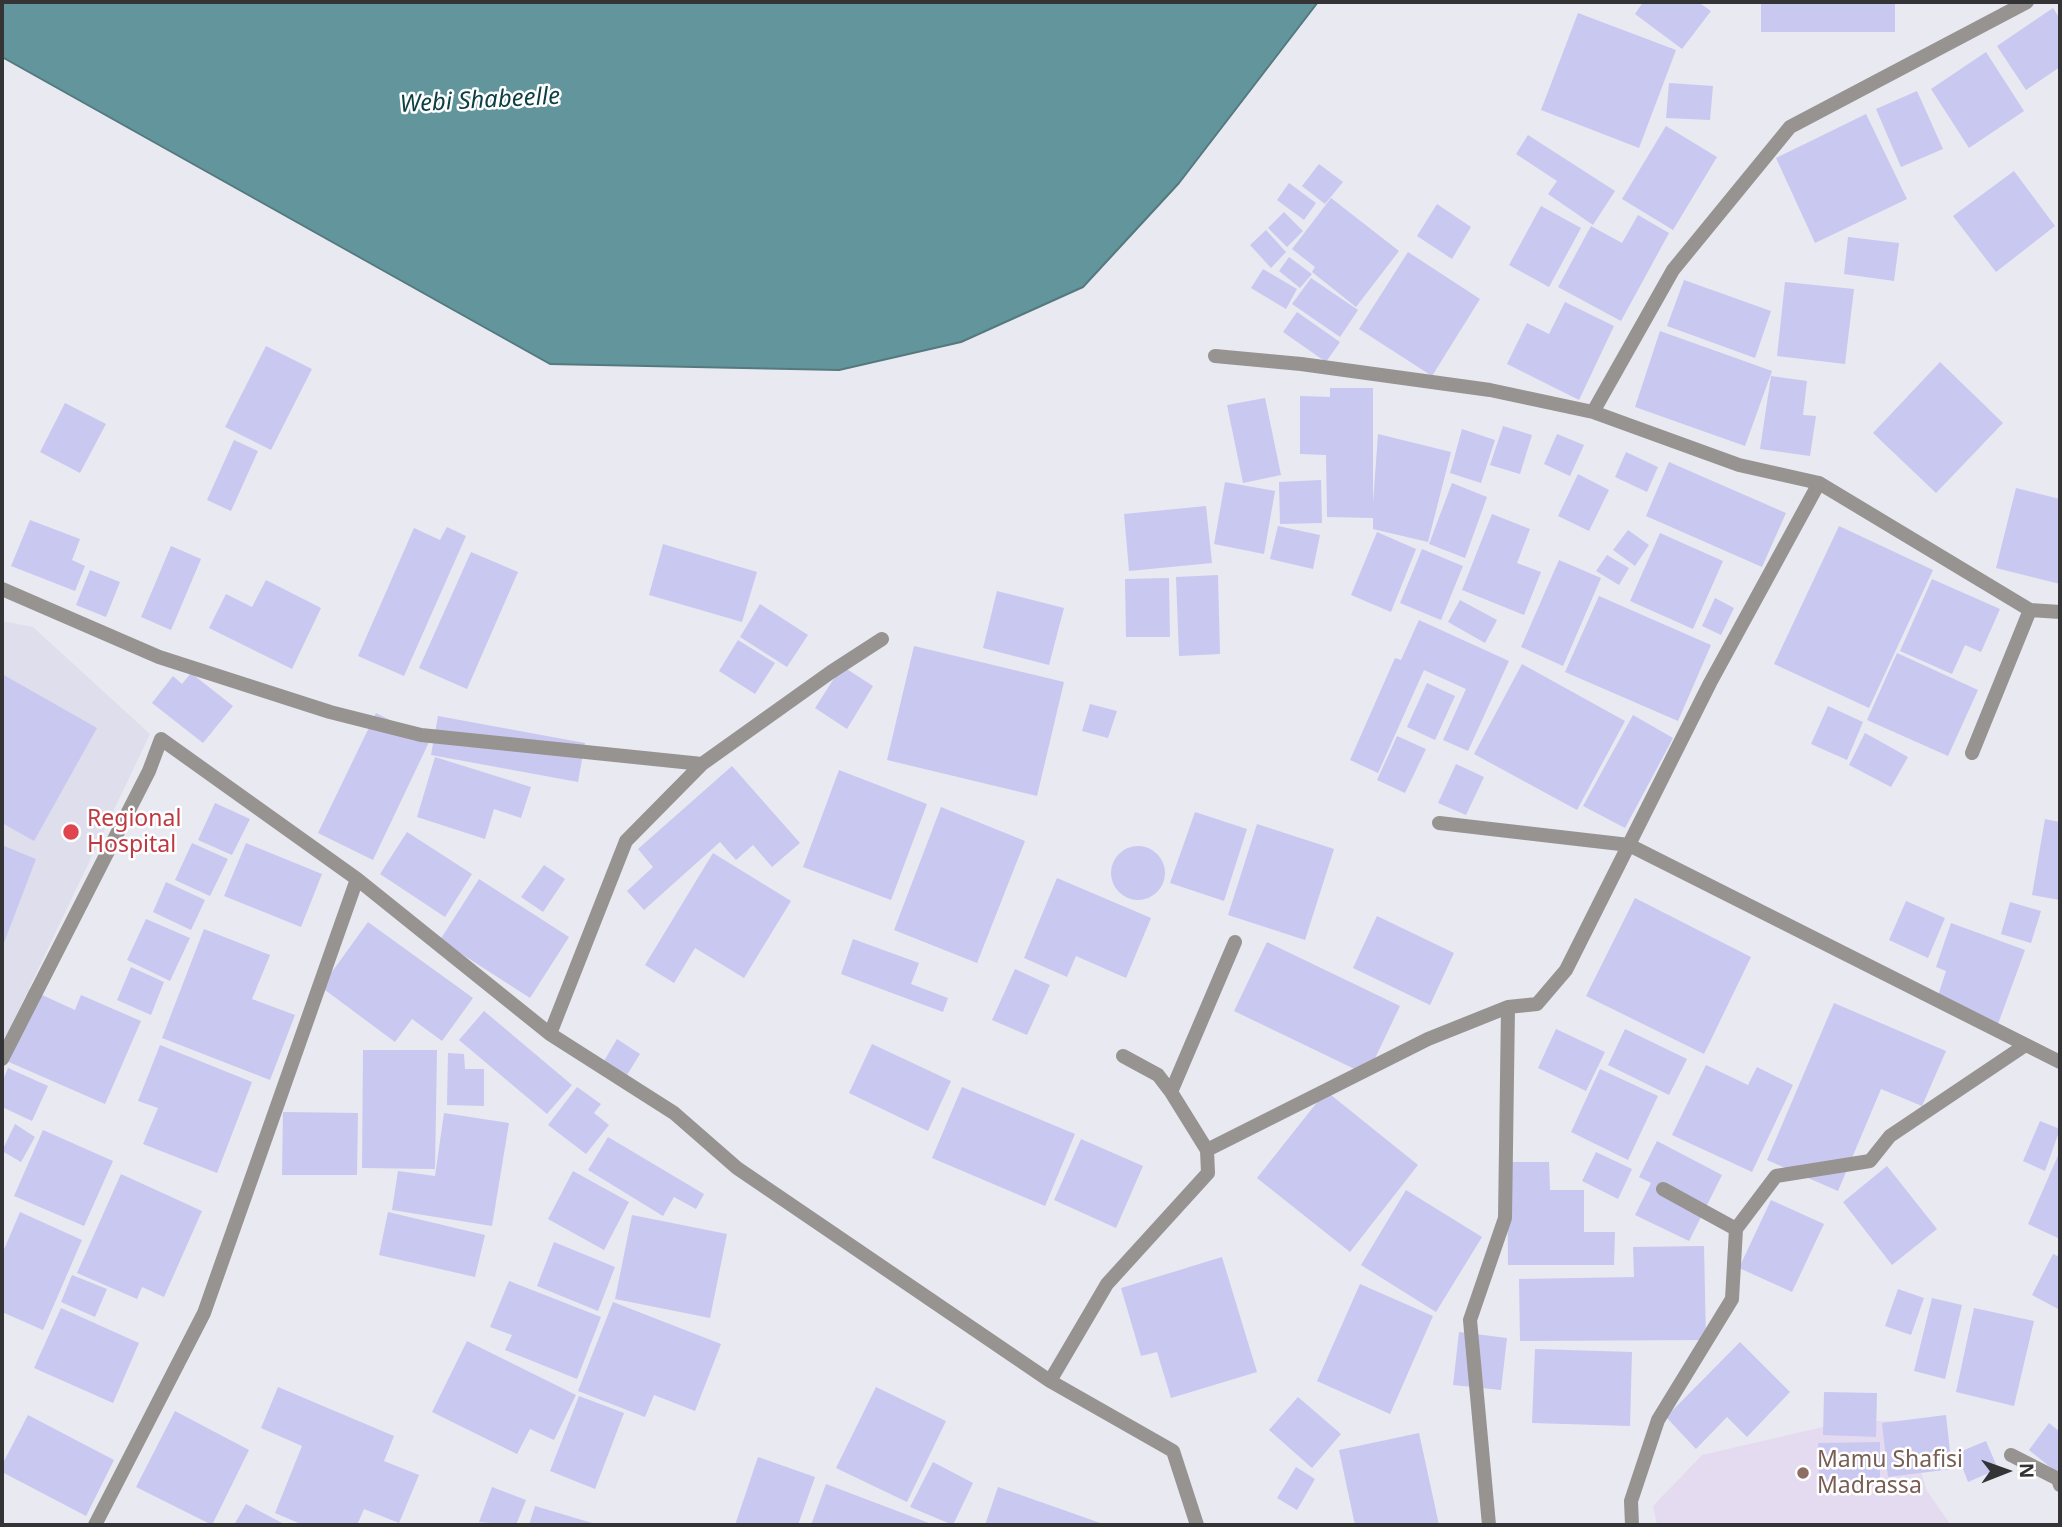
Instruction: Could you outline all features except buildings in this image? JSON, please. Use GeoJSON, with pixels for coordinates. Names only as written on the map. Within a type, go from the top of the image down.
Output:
{"type":"FeatureCollection","features":[{"type":"Feature","properties":{"kind":"street"},"geometry":{"type":"LineString","coordinates":[[1593,412],[1673,270],[1790,127],[2027,2]]}},
{"type":"Feature","properties":{"kind":"street"},"geometry":{"type":"LineString","coordinates":[[1215,356],[1301,364],[1490,390],[1593,412],[1739,465],[1819,483],[2030,610],[2060,612]]}},
{"type":"Feature","properties":{"kind":"street"},"geometry":{"type":"LineString","coordinates":[[1207,1150],[1428,1039],[1508,1007],[1537,1004],[1566,970],[1710,683],[1819,483]]}},
{"type":"Feature","properties":{"kind":"street"},"geometry":{"type":"LineString","coordinates":[[2,589],[159,657],[343,715],[421,735],[702,764]]}},
{"type":"Feature","properties":{"kind":"street"},"geometry":{"type":"LineString","coordinates":[[1972,753],[2030,610]]}},
{"type":"Feature","properties":{"kind":"street"},"geometry":{"type":"LineString","coordinates":[[550,1034],[626,841],[702,764],[831,671],[882,639]]}},
{"type":"Feature","properties":{"kind":"street"},"geometry":{"type":"LineString","coordinates":[[2,1059],[149,771],[161,739],[357,879],[550,1034],[674,1113],[737,1168],[1050,1381],[1173,1451],[1196,1525]]}},
{"type":"Feature","properties":{"kind":"street"},"geometry":{"type":"LineString","coordinates":[[1439,823],[1629,845],[2060,1062]]}},
{"type":"Feature","properties":{"kind":"street"},"geometry":{"type":"LineString","coordinates":[[95,1525],[204,1313],[357,879]]}},
{"type":"Feature","properties":{"kind":"street"},"geometry":{"type":"LineString","coordinates":[[1171,1092],[1235,942]]}},
{"type":"Feature","properties":{"kind":"street"},"geometry":{"type":"LineString","coordinates":[[1489,1525],[1470,1320],[1505,1218],[1508,1007]]}},
{"type":"Feature","properties":{"kind":"street"},"geometry":{"type":"LineString","coordinates":[[1632,1525],[1631,1501],[1658,1420],[1732,1299],[1736,1229],[1776,1175],[1870,1161],[1890,1136],[2024,1046]]}},
{"type":"Feature","properties":{"kind":"street"},"geometry":{"type":"LineString","coordinates":[[1050,1381],[1107,1284],[1208,1173],[1207,1150],[1171,1092],[1158,1076],[1123,1056]]}},
{"type":"Feature","properties":{"kind":"street"},"geometry":{"type":"LineString","coordinates":[[1663,1189],[1736,1229]]}},
{"type":"Feature","properties":{"kind":"street"},"geometry":{"type":"LineString","coordinates":[[2011,1455],[2058,1479],[2060,1485]]}},
{"type":"Feature","properties":{"kind":"shaded area","name":"Regional Hospital"},"geometry":{"type":"Polygon","coordinates":[[[2,621],[33,627],[150,734],[2,1045],[2,944],[36,859],[2,845],[2,823],[34,840],[2,676],[2,621]]]}},
{"type":"Feature","properties":{"kind":"shaded area","name":"Mamu Shafisi Madrassa"},"geometry":{"type":"Polygon","coordinates":[[[1849,1421],[1905,1421],[1927,1491],[1951,1525],[1657,1525],[1653,1506],[1702,1455],[1849,1421]]]}},
{"type":"Feature","properties":{"kind":"water","name":"Webi Shabeelle"},"geometry":{"type":"Polygon","coordinates":[[[2,2],[1318,2],[1179,183],[1083,287],[961,342],[839,370],[550,364],[2,57],[2,2]]]}},
{"type":"Feature","properties":{"kind":"place","name":"Regional Hospital"},"geometry":{"type":"Point","coordinates":[71,832]}},
{"type":"Feature","properties":{"kind":"place","name":"Mamu Shafisi Madrassa"},"geometry":{"type":"Point","coordinates":[1803,1473]}}]}
